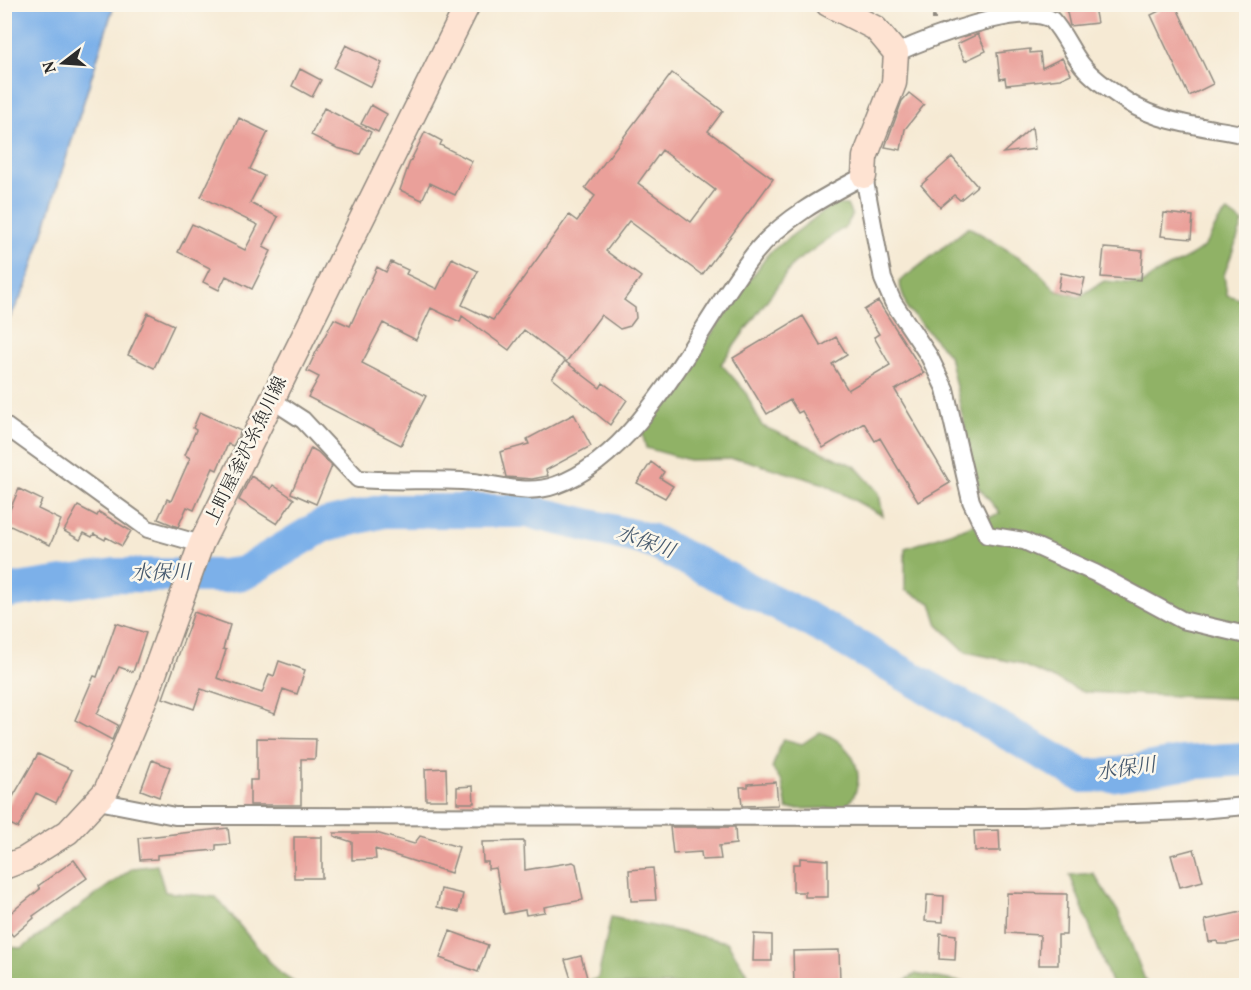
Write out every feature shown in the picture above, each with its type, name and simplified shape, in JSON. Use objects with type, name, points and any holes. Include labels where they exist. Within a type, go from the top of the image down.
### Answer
[{"type":"main road","name":"上町屋釜沢糸魚川線","points":[[4,867],[25,859],[68,832],[106,791],[147,691],[200,547],[468,4]]},
{"type":"main road","points":[[828,4],[875,28],[896,52],[894,83],[865,157],[864,176]]},
{"type":"street","points":[[896,52],[934,35],[1007,13],[1031,11],[1050,18],[1084,68],[1129,103],[1154,115],[1246,135]]},
{"type":"street","points":[[272,400],[303,420],[358,479],[384,482],[464,480],[498,488],[531,490],[556,485],[590,466],[632,431],[755,253],[822,198],[864,176],[883,279],[893,302],[929,356],[945,389],[971,501],[987,535],[1024,542],[1095,573],[1182,620],[1246,635]]},
{"type":"street","points":[[4,425],[148,529],[200,547]]},
{"type":"street","points":[[98,801],[175,816],[1023,817],[1188,811],[1246,806]]},
{"type":"green space","points":[[833,204],[847,205],[852,216],[846,226],[793,264],[721,364],[745,391],[762,426],[855,466],[879,493],[883,516],[825,484],[741,459],[689,460],[646,448],[642,432],[769,253]]},
{"type":"green space","points":[[1228,212],[1243,223],[1224,275],[1227,295],[1246,301],[1246,603],[1237,642],[1246,645],[1246,699],[1084,692],[1018,663],[966,652],[938,625],[931,603],[905,590],[905,548],[965,528],[1000,513],[978,487],[949,355],[907,308],[899,282],[969,227],[1031,264],[1057,291],[1079,297],[1104,281],[1142,284],[1200,250],[1208,241],[1219,220]]},
{"type":"green space","points":[[820,732],[842,744],[850,753],[858,774],[853,797],[845,808],[787,809],[782,782],[772,768],[783,739],[802,744]]},
{"type":"green space","points":[[157,865],[165,892],[216,897],[278,972],[298,985],[5,985],[5,947],[22,948],[133,868]]},
{"type":"green space","points":[[1093,873],[1119,913],[1147,985],[1112,985],[1070,875]]},
{"type":"green space","points":[[611,917],[727,942],[753,983],[760,985],[580,985],[598,978]]},
{"type":"green space","points":[[915,974],[977,985],[898,985]]},
{"type":"water","points":[[5,4],[114,5],[26,287],[5,327]]},
{"type":"building","points":[[1065,4],[1080,4],[1081,8],[1094,7],[1097,23],[1070,26]]},
{"type":"building","points":[[1157,4],[1175,4],[1213,84],[1189,96],[1151,15],[1159,11]]},
{"type":"building","points":[[978,34],[986,51],[965,61],[957,44]]},
{"type":"building","points":[[346,45],[382,63],[371,87],[334,68]]},
{"type":"building","points":[[1030,49],[1030,53],[1040,52],[1042,68],[1062,58],[1071,74],[1060,79],[1006,85],[1005,78],[1000,79],[997,53]]},
{"type":"building","points":[[300,69],[321,80],[312,97],[292,86]]},
{"type":"building","points":[[672,73],[723,111],[708,131],[773,179],[702,275],[629,221],[606,251],[641,277],[624,300],[635,308],[636,318],[630,326],[620,329],[601,315],[566,362],[600,388],[603,383],[627,400],[610,425],[552,378],[565,361],[524,330],[509,350],[462,316],[460,322],[431,308],[416,340],[383,323],[362,363],[426,396],[401,445],[308,397],[319,377],[307,371],[315,354],[334,319],[350,326],[377,267],[386,272],[391,262],[408,270],[406,274],[437,289],[452,258],[478,271],[462,305],[493,320],[569,215],[577,221],[595,196],[585,188]],"holes":[[[662,150],[715,190],[691,222],[638,183]]]},
{"type":"building","points":[[909,93],[924,105],[905,129],[901,150],[885,147],[902,101]]},
{"type":"building","points":[[371,105],[387,114],[378,132],[361,124]]},
{"type":"building","points":[[324,108],[371,132],[360,154],[337,148],[311,135]]},
{"type":"building","points":[[239,118],[268,132],[250,169],[264,176],[250,203],[278,217],[263,247],[271,251],[252,289],[226,276],[219,290],[203,282],[210,268],[178,252],[192,224],[245,250],[258,225],[201,197]]},
{"type":"building","points":[[1032,127],[1035,149],[1003,153]]},
{"type":"building","points":[[425,132],[442,141],[440,145],[472,161],[455,195],[430,183],[422,200],[400,190],[409,164]]},
{"type":"building","points":[[952,157],[977,186],[960,200],[954,195],[940,207],[921,185]]},
{"type":"building","points":[[1164,213],[1193,216],[1191,239],[1161,236]]},
{"type":"building","points":[[1104,248],[1143,251],[1141,280],[1101,277]]},
{"type":"building","points":[[1061,273],[1085,278],[1081,295],[1058,290]]},
{"type":"building","points":[[878,301],[924,373],[895,390],[950,483],[918,502],[880,438],[875,441],[864,423],[823,448],[802,411],[798,413],[790,400],[767,414],[733,358],[803,316],[821,346],[836,337],[847,355],[832,364],[848,390],[890,365],[874,337],[879,334],[864,310]]},
{"type":"building","points":[[148,313],[174,325],[154,368],[128,355]]},
{"type":"building","points":[[200,412],[241,431],[233,446],[228,444],[217,470],[213,468],[194,510],[187,507],[178,527],[158,519],[167,499],[171,501],[190,458],[185,455],[196,430],[193,428]]},
{"type":"building","points":[[574,414],[591,446],[546,470],[548,476],[532,479],[506,477],[500,452],[529,444],[527,439]]},
{"type":"building","points":[[311,448],[332,466],[316,504],[291,493]]},
{"type":"building","points":[[651,462],[664,472],[660,478],[673,486],[665,498],[637,483]]},
{"type":"building","points":[[251,476],[271,489],[273,485],[294,499],[277,524],[239,500]]},
{"type":"building","points":[[19,489],[42,500],[38,509],[61,520],[50,545],[4,523]]},
{"type":"building","points":[[78,506],[97,516],[99,512],[131,531],[122,546],[106,537],[105,540],[94,534],[92,537],[84,533],[80,540],[64,531]]},
{"type":"building","points":[[194,612],[230,625],[223,649],[226,650],[217,678],[262,693],[269,674],[274,676],[279,661],[305,670],[297,694],[283,689],[275,714],[201,689],[194,709],[163,698]]},
{"type":"building","points":[[116,623],[146,633],[133,672],[119,667],[97,714],[118,725],[112,740],[75,720],[94,676],[97,677]]},
{"type":"building","points":[[257,738],[316,739],[315,759],[301,759],[301,805],[250,805],[250,780],[257,780]]},
{"type":"building","points":[[38,754],[72,770],[56,803],[36,793],[18,828],[4,821],[4,812]]},
{"type":"building","points":[[152,760],[170,767],[159,797],[141,790]]},
{"type":"building","points":[[446,768],[447,800],[426,800],[425,769]]},
{"type":"building","points":[[776,782],[778,805],[742,806],[740,787],[748,787],[748,784]]},
{"type":"building","points":[[473,786],[474,803],[457,803],[457,787]]},
{"type":"building","points":[[670,827],[735,827],[736,844],[719,846],[721,859],[702,860],[701,852],[673,854]]},
{"type":"building","points":[[228,828],[230,844],[216,845],[216,850],[157,855],[157,859],[140,860],[138,838]]},
{"type":"building","points":[[999,830],[1000,851],[975,851],[974,831]]},
{"type":"building","points":[[334,833],[376,833],[414,844],[420,836],[459,847],[451,873],[375,849],[376,859],[352,860],[352,842],[334,836]]},
{"type":"building","points":[[294,837],[322,837],[322,878],[294,878]]},
{"type":"building","points":[[524,841],[525,870],[573,862],[576,864],[583,900],[544,907],[545,912],[526,915],[525,910],[504,914],[496,868],[488,869],[488,862],[483,862],[482,842]]},
{"type":"building","points":[[1194,849],[1203,881],[1180,887],[1171,855]]},
{"type":"building","points":[[800,858],[828,860],[828,897],[805,897],[805,892],[793,892],[793,864],[800,864]]},
{"type":"building","points":[[74,860],[87,878],[33,916],[34,918],[13,936],[4,925],[4,918],[40,889],[38,886]]},
{"type":"building","points":[[653,868],[656,900],[631,901],[629,870]]},
{"type":"building","points":[[441,889],[463,894],[459,912],[437,907]]},
{"type":"building","points":[[1007,893],[1067,894],[1066,935],[1058,935],[1058,965],[1039,965],[1040,935],[1006,933]]},
{"type":"building","points":[[927,895],[944,896],[943,922],[925,921]]},
{"type":"building","points":[[1246,911],[1246,940],[1228,944],[1218,944],[1217,941],[1209,942],[1205,920]]},
{"type":"building","points":[[450,931],[488,945],[478,972],[440,958]]},
{"type":"building","points":[[940,933],[956,935],[955,960],[939,959]]},
{"type":"building","points":[[754,934],[772,935],[772,961],[753,961]]},
{"type":"building","points":[[839,950],[840,981],[826,982],[826,986],[794,986],[793,951]]},
{"type":"building","points":[[581,956],[588,981],[573,985],[565,960]]},
{"type":"waterway","name":"水保川","points":[[4,592],[115,575],[222,576],[244,573],[322,526],[384,511],[528,511],[649,540],[810,620],[1083,776],[1110,775],[1182,763],[1246,759]]}]
